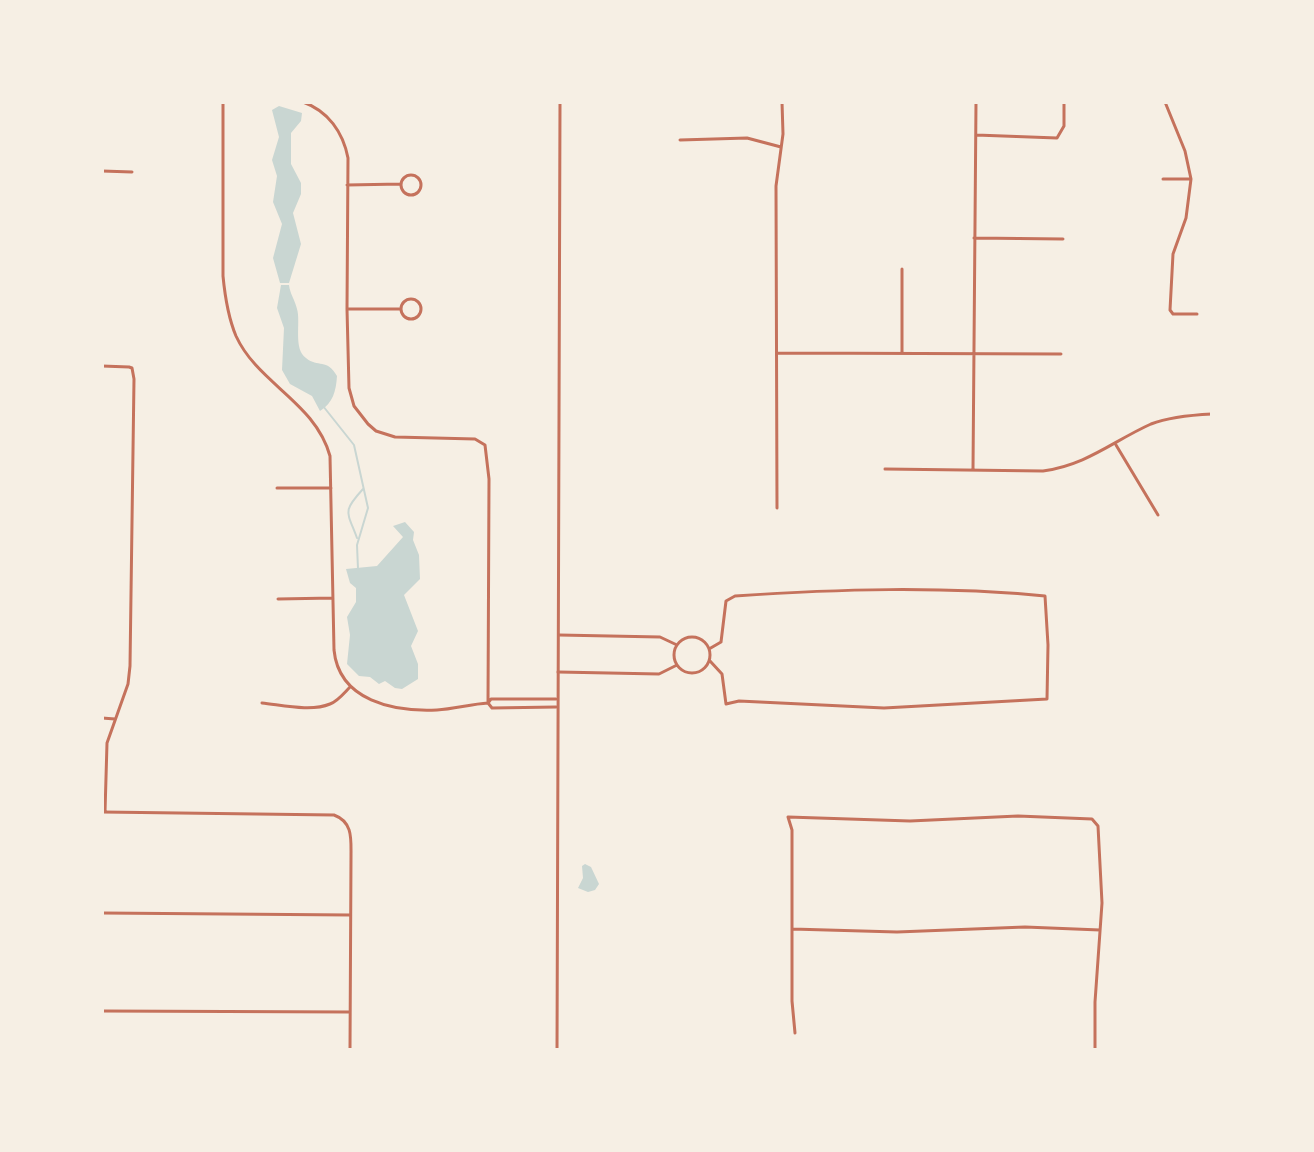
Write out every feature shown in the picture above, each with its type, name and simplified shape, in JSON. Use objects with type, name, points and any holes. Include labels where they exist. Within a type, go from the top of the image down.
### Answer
[{"type":"street","points":[[223,102],[226,304],[237,338],[251,359],[316,423],[330,456],[335,659],[344,680],[369,701],[418,709],[439,710],[490,701],[556,699]]},
{"type":"street","points":[[303,102],[329,118],[342,136],[348,158],[350,397],[359,415],[376,431],[395,437],[475,439],[486,448],[489,479],[490,701],[492,708],[556,707]]},
{"type":"street","points":[[557,1050],[560,102]]},
{"type":"street","points":[[777,508],[776,186],[782,102]]},
{"type":"street","points":[[973,469],[976,102]]},
{"type":"street","points":[[975,135],[1057,138],[1064,126],[1064,102]]},
{"type":"street","points":[[1165,102],[1185,151],[1191,179],[1186,218],[1173,254],[1171,313],[1197,314]]},
{"type":"street","points":[[680,140],[747,138],[781,147]]},
{"type":"street","points":[[102,171],[132,172]]},
{"type":"street","points":[[411,175],[418,177],[421,184],[419,191],[413,194],[406,193],[401,184],[411,175]]},
{"type":"street","points":[[1163,179],[1191,179]]},
{"type":"street","points":[[347,185],[401,184]]},
{"type":"street","points":[[974,238],[1063,239]]},
{"type":"street","points":[[902,269],[902,352]]},
{"type":"street","points":[[411,299],[420,305],[421,312],[409,319],[401,309],[404,302],[411,299]]},
{"type":"street","points":[[347,309],[401,309]]},
{"type":"street","points":[[778,353],[1061,354]]},
{"type":"street","points":[[102,366],[132,368],[134,379],[130,666],[128,684],[107,743],[104,812],[340,816],[349,827],[351,856],[350,1050]]},
{"type":"street","points":[[885,469],[1058,469],[1074,465],[1161,421],[1212,414]]},
{"type":"street","points":[[1116,445],[1158,515]]},
{"type":"street","points":[[277,488],[331,488]]},
{"type":"street","points":[[709,649],[721,642],[725,631],[726,601],[735,596],[845,589],[922,589],[1045,596],[1047,699],[884,708],[739,701],[726,704],[722,674],[710,661],[709,649],[702,640],[686,638],[677,645],[674,655],[677,665],[691,674],[703,671],[710,661]]},
{"type":"street","points":[[278,599],[333,598]]},
{"type":"street","points":[[559,635],[660,637],[677,645]]},
{"type":"street","points":[[557,672],[659,674],[677,665]]},
{"type":"street","points":[[262,703],[327,706],[350,687]]},
{"type":"street","points":[[102,718],[115,719]]},
{"type":"street","points":[[795,1033],[792,830],[788,817],[910,821],[1018,816],[1092,819],[1097,822],[1101,930],[1095,1050]]},
{"type":"street","points":[[102,913],[351,915]]},
{"type":"street","points":[[792,929],[897,932],[1025,927],[1101,930]]},
{"type":"street","points":[[102,1011],[350,1012]]},
{"type":"shaded area","points":[[279,106],[302,113],[301,121],[291,133],[291,164],[301,183],[301,194],[293,213],[301,244],[289,283],[280,283],[273,258],[282,224],[273,202],[277,176],[272,160],[279,137],[272,110]]},
{"type":"shaded area","points":[[281,285],[289,285],[296,306],[298,342],[302,354],[310,361],[330,367],[337,376],[333,396],[320,411],[312,396],[290,384],[282,370],[284,328],[277,308]]},
{"type":"shaded area","points":[[405,522],[414,532],[420,579],[404,595],[418,631],[411,646],[418,664],[418,679],[402,689],[385,681],[379,684],[370,677],[359,676],[347,664],[350,635],[347,617],[356,602],[356,588],[350,583],[346,569],[377,566],[403,537],[393,526]]},
{"type":"shaded area","points":[[585,864],[591,867],[599,884],[595,890],[588,892],[578,888]]},
{"type":"waterway","points":[[323,406],[354,445],[368,508],[357,545],[358,569]]},
{"type":"waterway","points":[[357,538],[348,512],[363,489]]}]
